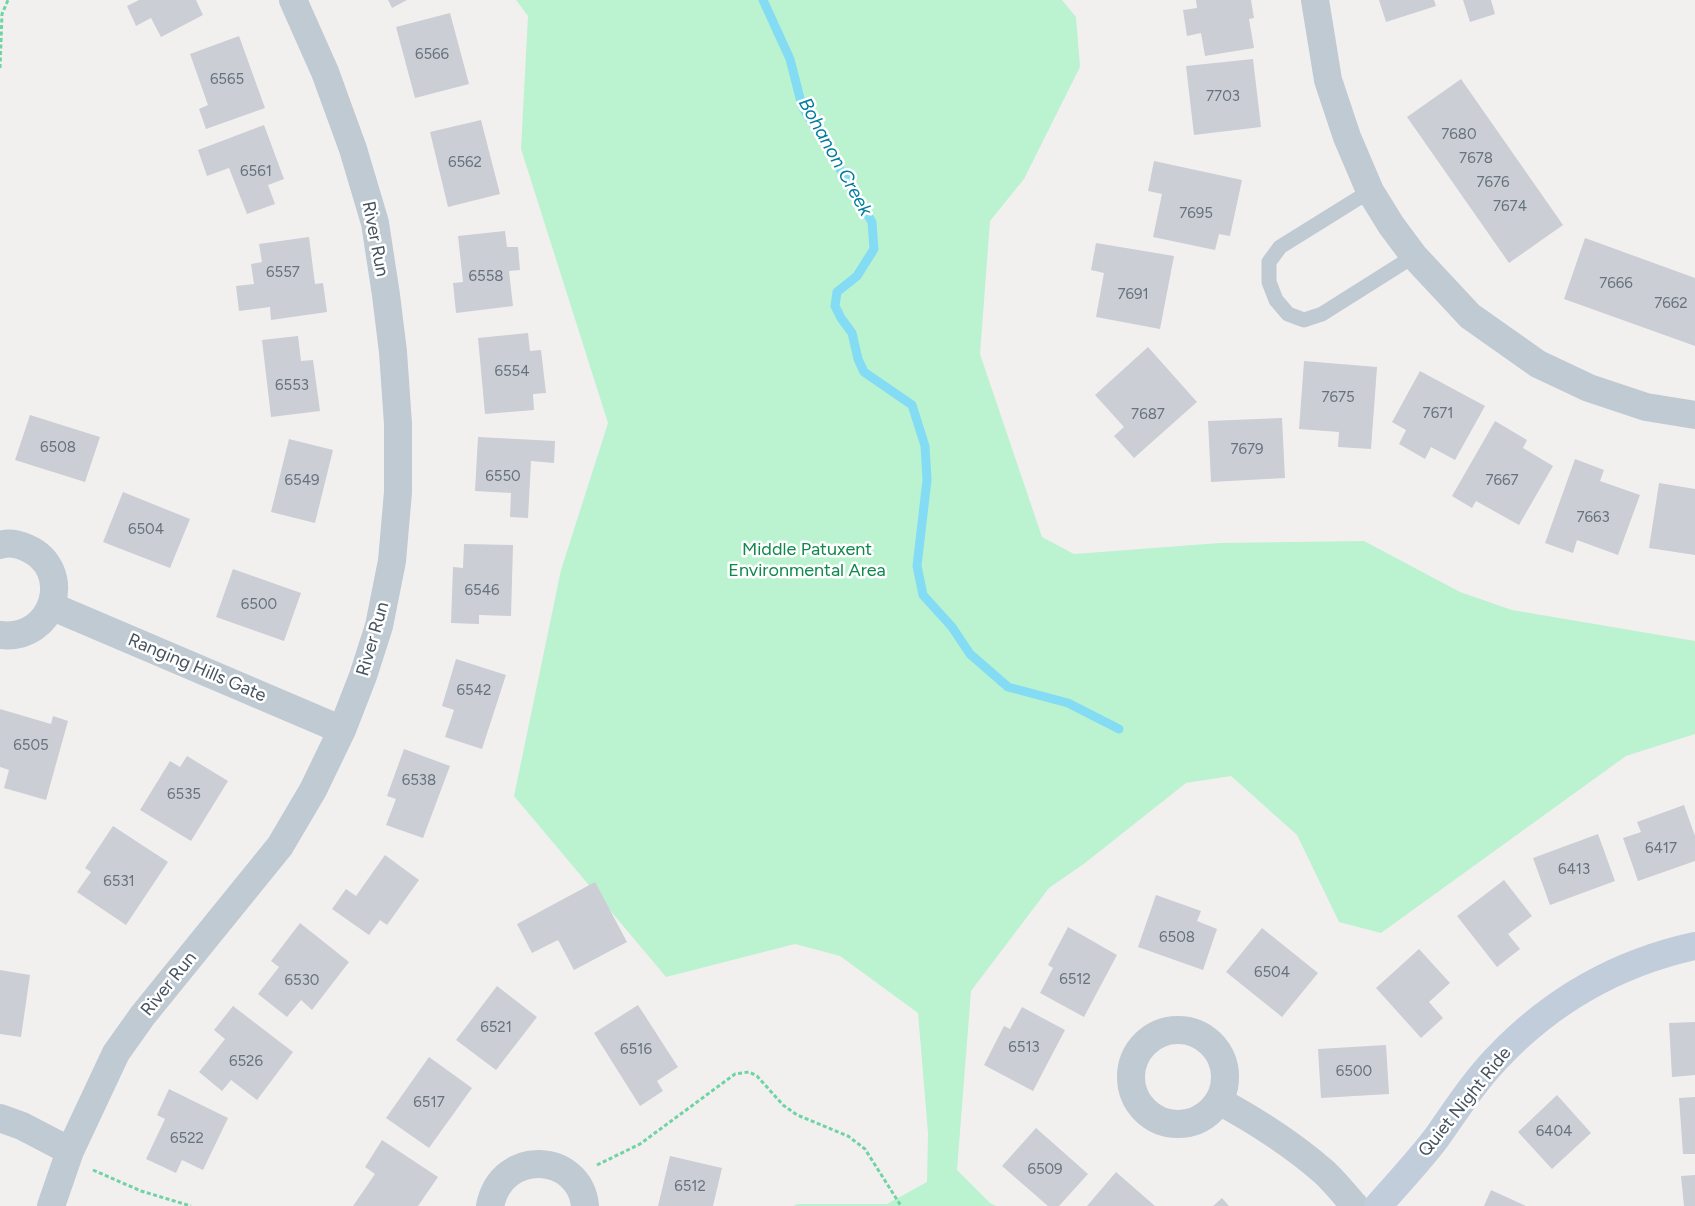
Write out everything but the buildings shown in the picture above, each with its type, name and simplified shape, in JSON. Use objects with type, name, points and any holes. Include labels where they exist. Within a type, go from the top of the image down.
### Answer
[{"type":"street","name":"River Run","points":[[51,1206],[68,1155],[116,1054],[143,1015],[280,846],[313,790],[342,730],[363,676],[379,626],[392,561],[398,492],[398,424],[393,352],[375,223],[353,148],[325,72],[294,0]]},
{"type":"street","points":[[1316,0],[1328,80],[1347,137],[1370,191],[1391,225],[1414,256],[1470,316],[1538,364],[1589,388],[1646,407],[1695,415]]},
{"type":"street","points":[[0,545],[19,544],[33,551],[44,561],[52,577],[54,588],[51,606],[42,621],[30,631],[11,636],[0,635]]},
{"type":"street","name":"Ranging Hills Gate","points":[[51,606],[342,730]]},
{"type":"street","name":"Quiet Night Ride","points":[[1378,1206],[1436,1139],[1466,1096],[1496,1059],[1535,1022],[1599,979],[1631,964],[1672,950],[1695,946]]},
{"type":"street","points":[[1218,1101],[1252,1119],[1325,1172],[1355,1206]]},
{"type":"street","points":[[0,1118],[22,1126],[68,1155]]},
{"type":"street","points":[[490,1206],[494,1192],[503,1178],[516,1168],[534,1163],[558,1168],[572,1178],[580,1188],[585,1206]]},
{"type":"lane","points":[[1370,191],[1280,247],[1269,262],[1270,282],[1276,300],[1288,314],[1304,320],[1322,314],[1414,256]]},
{"type":"path","points":[[0,68],[2,14],[8,0]]},
{"type":"path","points":[[572,1178],[640,1144],[735,1074],[749,1072],[758,1076],[783,1105],[797,1115],[848,1136],[865,1149],[901,1206]]},
{"type":"path","points":[[68,1155],[141,1191],[191,1206]]},
{"type":"green space","name":"Middle Patuxent Environmental Area","points":[[516,0],[1062,0],[1076,17],[1080,67],[1024,179],[990,221],[980,354],[1042,537],[1074,554],[1220,543],[1364,541],[1460,592],[1512,610],[1695,641],[1695,734],[1626,756],[1381,933],[1339,922],[1297,835],[1231,776],[1186,783],[1085,863],[1049,888],[971,991],[957,1170],[990,1203],[996,1206],[793,1206],[798,1204],[887,1204],[927,1182],[928,1133],[918,1013],[840,956],[795,944],[666,977],[514,796],[561,570],[608,423],[521,149],[528,16]]},
{"type":"waterway","name":"Bohanon Creek","points":[[763,0],[790,59],[802,106],[872,222],[874,249],[857,276],[837,292],[835,306],[852,333],[858,359],[864,372],[912,405],[925,446],[927,480],[917,566],[923,595],[952,627],[970,654],[1008,687],[1068,703],[1119,729]]}]
